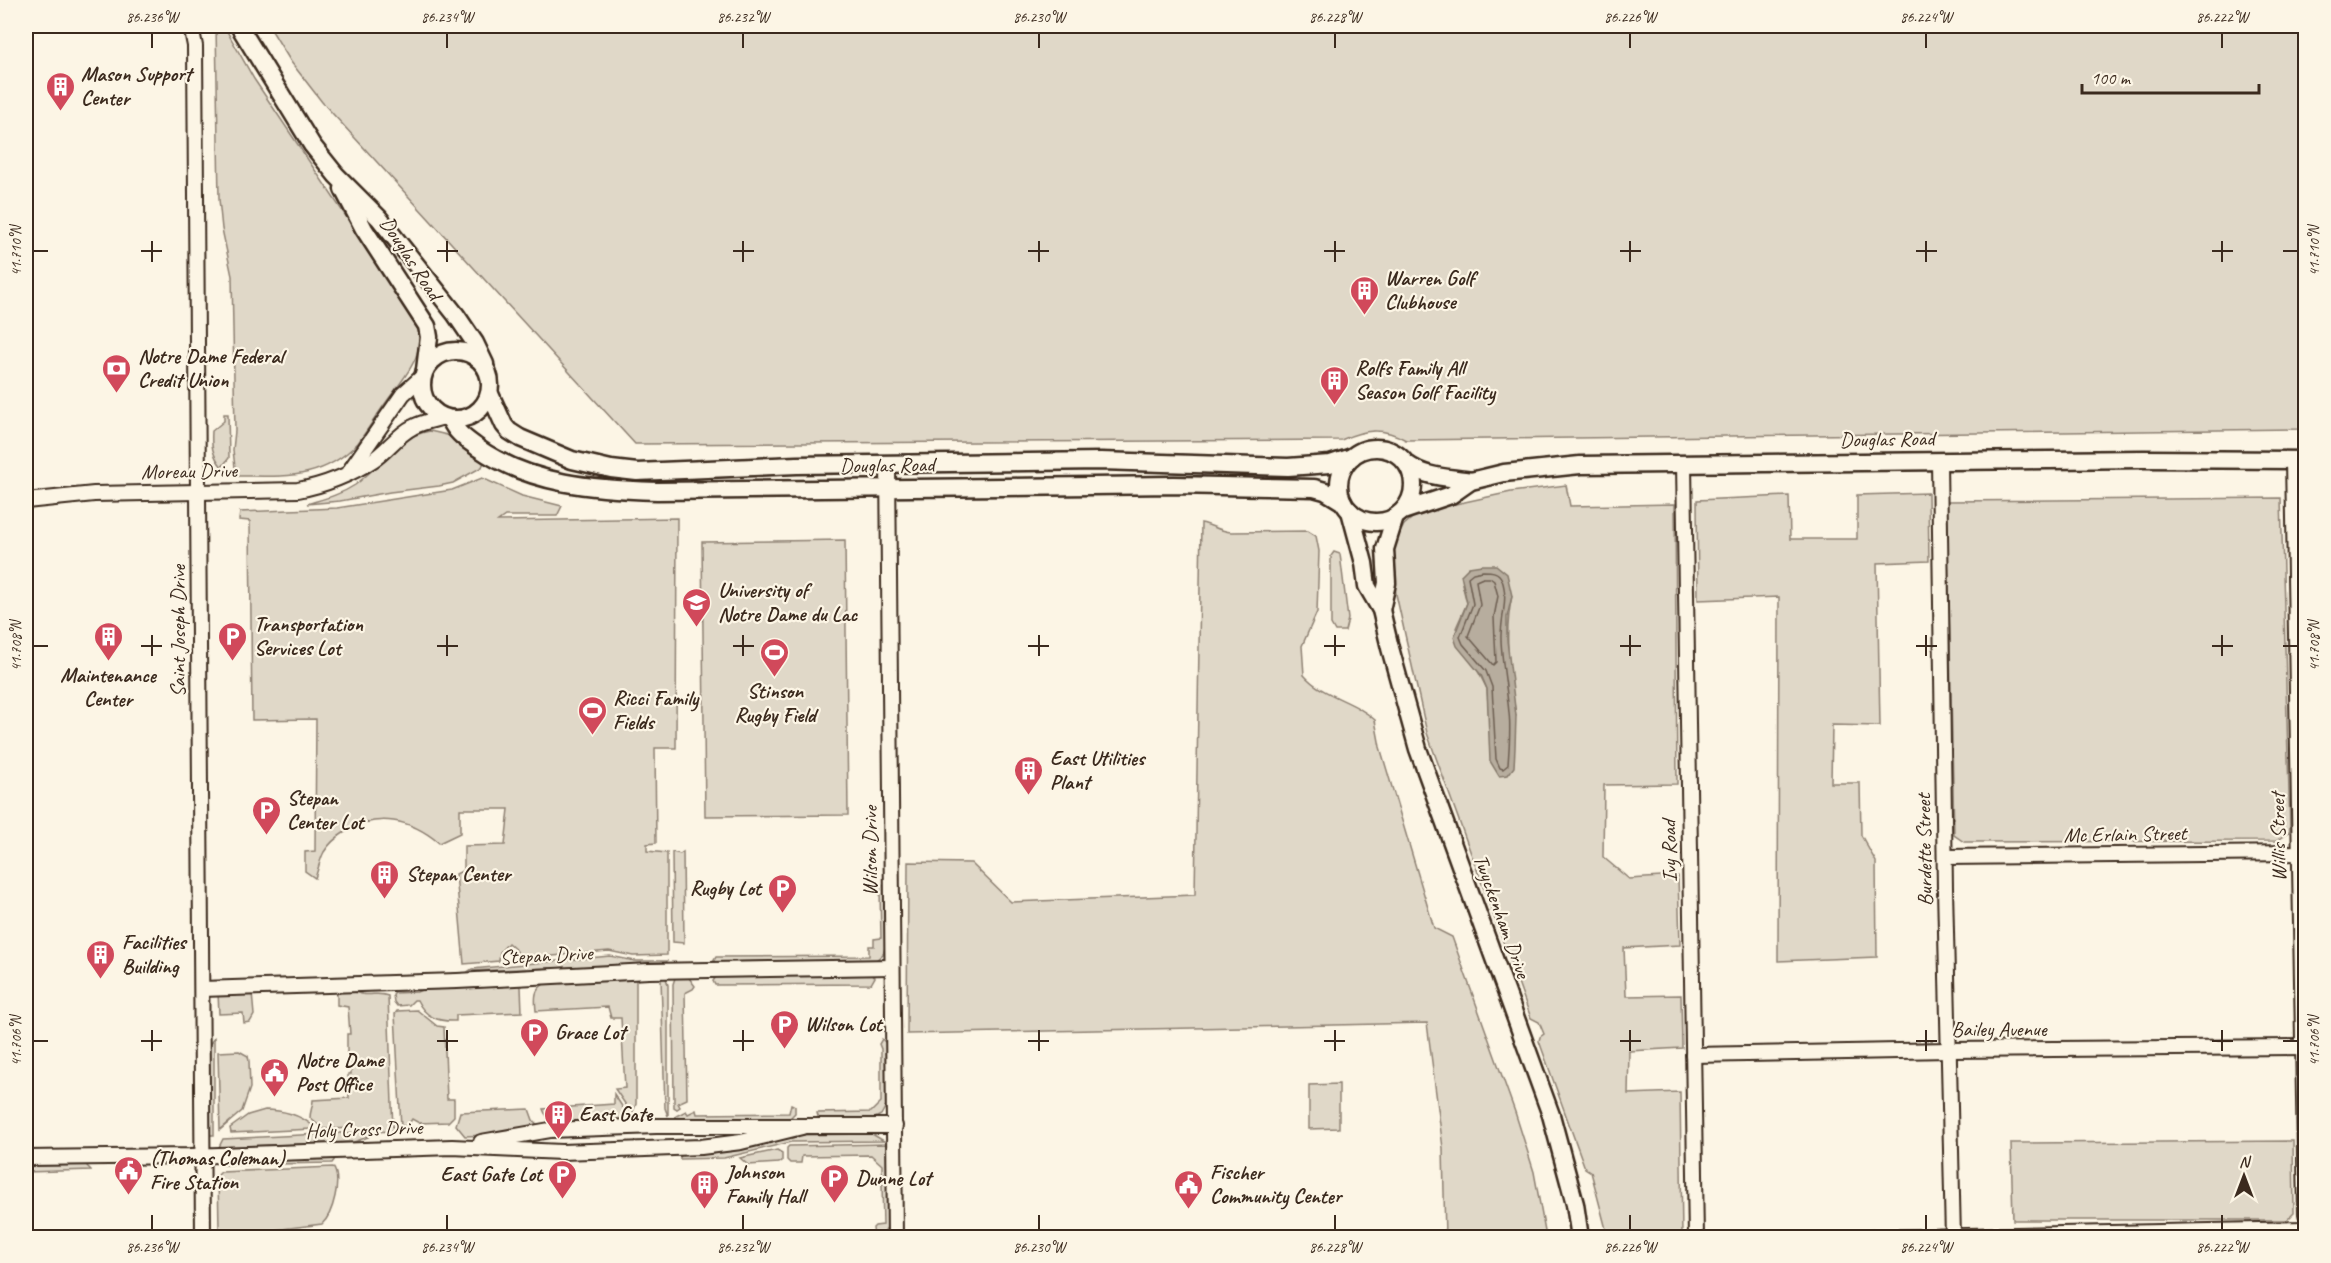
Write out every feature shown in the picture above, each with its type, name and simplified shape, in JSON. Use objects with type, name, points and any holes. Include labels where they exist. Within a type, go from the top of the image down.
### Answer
[{"type":"street","name":"Saint Joseph Drive","points":[[191,26],[195,46],[203,1238]]},
{"type":"street","name":"Douglas Road","points":[[239,26],[312,145],[336,175],[379,218],[456,315],[476,343],[484,364]]},
{"type":"street","name":"Douglas Road","points":[[336,175],[364,229],[427,326],[429,337],[424,373]]},
{"type":"street","points":[[349,472],[403,394],[424,373],[432,360],[442,354],[453,350],[465,351],[476,356],[484,364],[489,374],[490,394],[479,411],[470,417],[447,418],[428,405],[422,386],[424,373]]},
{"type":"street","name":"Douglas Road","points":[[490,394],[504,425],[514,435],[572,460],[610,470],[637,472],[797,465],[1101,460],[1288,467],[1330,464],[1352,457]]},
{"type":"street","name":"Moreau Drive","points":[[26,501],[94,494],[298,490],[334,481],[373,460],[415,426],[447,418]]},
{"type":"street","name":"Douglas Road","points":[[447,418],[454,430],[491,457],[515,469],[543,478],[613,489],[657,491],[1163,485],[1289,487],[1325,490],[1347,507]]},
{"type":"street","points":[[1381,449],[1398,455],[1407,464],[1413,483],[1413,493],[1399,514],[1383,522],[1371,522],[1360,518],[1347,507],[1340,490],[1340,478],[1344,467],[1352,457],[1362,451],[1381,449]]},
{"type":"street","name":"Douglas Road","points":[[1399,514],[1451,495],[1471,482],[1504,473],[1540,468],[1939,461],[2299,460]]},
{"type":"street","name":"Willis Street","points":[[2299,460],[2306,1214]]},
{"type":"street","name":"Burdette Street","points":[[1939,461],[1953,1237]]},
{"type":"street","name":"Wilson Drive","points":[[888,464],[895,1238]]},
{"type":"street","name":"Douglas Road","points":[[1407,464],[1431,477],[1471,482]]},
{"type":"street","name":"Ivy Road","points":[[1684,464],[1696,1238]]},
{"type":"street","name":"Twyckenham Drive","points":[[1347,507],[1364,563],[1367,586],[1381,610],[1418,749],[1551,1115],[1575,1204],[1580,1238]]},
{"type":"street","name":"Twyckenham Drive","points":[[1381,610],[1387,583],[1385,549],[1399,514]]},
{"type":"street","name":"Mc Erlain Street","points":[[1945,857],[2302,853]]},
{"type":"street","name":"Stepan Drive","points":[[202,989],[446,981],[649,971],[892,967]]},
{"type":"street","name":"Bailey Avenue","points":[[1693,1055],[2304,1047]]},
{"type":"street","name":"Holy Cross Drive","points":[[452,1147],[550,1130],[656,1126],[895,1126]]},
{"type":"street","name":"Holy Cross Drive","points":[[26,1158],[202,1156],[452,1147],[562,1152],[701,1147],[741,1142],[802,1127]]},
{"type":"street","points":[[1869,1238],[2306,1229]]},
{"type":"shaded area","points":[[216,26],[224,26],[254,79],[414,318],[418,330],[418,352],[414,362],[358,443],[330,464],[301,474],[236,476],[233,450],[235,431],[232,276],[222,229],[219,199]]},
{"type":"shaded area","points":[[269,26],[2305,26],[2305,429],[1406,440],[1390,433],[1374,431],[1341,440],[635,444],[322,102],[291,62]]},
{"type":"shaded area","points":[[224,414],[228,414],[229,458],[222,467],[214,454],[212,431],[224,421]]},
{"type":"shaded area","points":[[430,431],[447,435],[484,462],[482,467],[453,483],[439,486],[307,504],[355,485],[399,445]]},
{"type":"shaded area","name":"Ricci Family Fields","points":[[482,478],[522,496],[562,506],[557,516],[505,516],[498,521],[677,518],[676,748],[655,748],[656,843],[647,844],[647,851],[667,853],[667,955],[633,956],[609,951],[518,959],[517,951],[508,943],[500,952],[499,961],[464,964],[456,874],[464,870],[464,846],[505,845],[509,809],[460,809],[460,833],[439,843],[417,828],[405,824],[381,820],[369,822],[345,832],[331,843],[323,855],[315,878],[305,871],[305,852],[315,851],[316,719],[252,720],[250,521],[239,520],[240,512],[337,508],[452,490]]},
{"type":"shaded area","points":[[1566,485],[1570,506],[1675,504],[1677,784],[1604,785],[1603,857],[1629,879],[1678,876],[1680,945],[1624,948],[1626,996],[1681,995],[1682,1048],[1629,1051],[1628,1094],[1680,1092],[1682,1237],[1608,1237],[1591,1172],[1585,1168],[1539,1041],[1544,1034],[1539,1022],[1531,1018],[1427,733],[1396,594],[1392,560],[1396,541],[1404,525],[1417,514],[1511,492]],"holes":[[[1462,584],[1512,596],[1508,641],[1516,716],[1490,734],[1487,689],[1456,628],[1467,603]]]},
{"type":"shaded area","points":[[1928,493],[1929,561],[1877,563],[1880,726],[1832,725],[1831,783],[1860,783],[1861,835],[1876,862],[1877,957],[1778,961],[1779,597],[1698,600],[1697,500],[1789,496],[1790,539],[1857,539],[1857,495]]},
{"type":"shaded area","points":[[2281,498],[2290,831],[2276,841],[1964,842],[1954,835],[1947,501]]},
{"type":"shaded area","points":[[2302,503],[2306,503],[2305,757]]},
{"type":"shaded area","points":[[1201,523],[1231,532],[1308,531],[1316,536],[1319,551],[1317,612],[1302,646],[1304,675],[1320,688],[1367,713],[1375,720],[1380,747],[1434,928],[1452,937],[1515,1112],[1534,1172],[1546,1237],[1445,1237],[1443,1148],[1427,1023],[907,1034],[908,862],[971,863],[1011,902],[1195,895]]},
{"type":"shaded area","name":"Stinson Rugby Field","points":[[845,540],[848,815],[705,816],[702,542]]},
{"type":"shaded area","points":[[1334,552],[1340,554],[1348,619],[1345,631],[1335,631],[1331,624],[1331,556]]},
{"type":"shaded area","points":[[672,852],[680,854],[683,852],[684,943],[673,942]]},
{"type":"shaded area","points":[[873,884],[885,886],[886,944],[883,954],[876,960],[713,962],[716,957],[869,956],[869,946],[874,946],[874,939],[881,938],[880,890],[871,887]]},
{"type":"shaded area","points":[[610,956],[635,961],[667,961],[666,964],[469,971],[472,969]]},
{"type":"shaded area","points":[[871,975],[875,977],[871,984],[715,985],[713,981],[716,977]]},
{"type":"shaded area","points":[[661,978],[666,978],[668,985],[668,1116],[665,1108]]},
{"type":"shaded area","points":[[675,978],[689,978],[695,986],[685,993],[687,1099],[678,1103],[680,1107],[677,1109],[674,1107],[673,984]]},
{"type":"shaded area","points":[[636,979],[636,1104],[632,1114],[615,1089],[625,1088],[621,1018],[611,1018],[608,1007],[536,1011],[535,998],[539,988],[546,983]]},
{"type":"shaded area","points":[[517,984],[521,987],[522,1012],[456,1015],[456,1021],[443,1021],[433,1017],[424,1011],[417,1000],[409,1005],[397,1006],[393,995],[417,992],[428,987]]},
{"type":"shaded area","points":[[342,990],[388,996],[393,1131],[372,1132],[363,1128],[323,1129],[310,1118],[313,1100],[349,1098],[348,1074],[351,1074],[351,1065],[347,1065],[347,1034],[350,1034],[348,1007],[337,1005],[337,994]]},
{"type":"shaded area","points":[[218,993],[252,993],[254,1015],[250,1022],[244,1023],[243,1013],[219,1014]]},
{"type":"shaded area","points":[[417,1010],[437,1026],[444,1027],[447,1099],[454,1099],[454,1116],[448,1122],[419,1123],[412,1119],[408,1125],[401,1127],[395,1014],[397,1011]]},
{"type":"shaded area","points":[[214,1038],[214,1135],[209,1135],[209,1045]]},
{"type":"shaded area","points":[[882,1039],[887,1044],[887,1104],[881,1115],[873,1119],[819,1120],[817,1113],[871,1112],[881,1102],[881,1049],[879,1044]]},
{"type":"shaded area","points":[[239,1051],[248,1056],[250,1088],[242,1111],[220,1130],[218,1052]]},
{"type":"shaded area","points":[[1339,1084],[1339,1128],[1309,1129],[1309,1085]]},
{"type":"shaded area","points":[[614,1094],[629,1117],[622,1122],[566,1125],[548,1117],[543,1109],[614,1104]]},
{"type":"shaded area","points":[[791,1104],[795,1106],[795,1113],[788,1120],[677,1121],[675,1119],[676,1116],[686,1111],[688,1114],[696,1110],[697,1114],[789,1113]]},
{"type":"shaded area","points":[[529,1109],[533,1120],[540,1128],[510,1134],[465,1136],[456,1125],[460,1112]]},
{"type":"shaded area","points":[[265,1110],[296,1115],[312,1125],[312,1129],[231,1133],[230,1128],[248,1115]]},
{"type":"shaded area","points":[[359,1132],[368,1137],[354,1142],[219,1147],[223,1139]]},
{"type":"shaded area","points":[[872,1134],[884,1141],[791,1142],[724,1158],[680,1159],[680,1156],[688,1150],[790,1135]]},
{"type":"shaded area","points":[[2293,1141],[2294,1213],[2287,1220],[2013,1220],[2011,1143]]},
{"type":"shaded area","points":[[886,1144],[888,1173],[886,1175],[882,1173],[882,1165],[871,1155],[802,1156],[801,1163],[790,1163],[787,1160],[789,1146]]},
{"type":"shaded area","points":[[777,1150],[782,1153],[782,1161],[779,1163],[748,1165],[740,1158]]},
{"type":"shaded area","points":[[331,1157],[335,1159],[332,1163],[220,1165],[228,1161]]},
{"type":"shaded area","points":[[86,1165],[91,1170],[26,1172],[26,1166]]},
{"type":"shaded area","points":[[333,1167],[337,1180],[335,1196],[330,1213],[322,1224],[226,1236],[219,1228],[218,1175],[221,1172]]},
{"type":"shaded area","points":[[888,1183],[889,1225],[885,1230],[885,1237],[874,1237],[873,1228],[883,1225],[882,1184]]},
{"type":"water","points":[[1496,565],[1507,574],[1512,596],[1507,617],[1507,640],[1516,716],[1514,767],[1508,775],[1499,776],[1490,761],[1487,689],[1481,675],[1457,646],[1454,637],[1467,603],[1461,575],[1469,567]]},
{"type":"place","name":"Mason Support Center","points":[[60,112]]},
{"type":"place","name":"Warren Golf Clubhouse","points":[[1364,316]]},
{"type":"place","name":"Notre Dame Federal Credit Union","points":[[117,394]]},
{"type":"place","name":"Rolfs Family All Season Golf Facility","points":[[1334,406]]},
{"type":"place","name":"University of Notre Dame du Lac","points":[[697,628]]},
{"type":"place","name":"Maintenance Center","points":[[108,662]]},
{"type":"place","name":"Transportation Services Lot","points":[[233,662]]},
{"type":"place","name":"Stinson Rugby Field","points":[[775,678]]},
{"type":"place","name":"Ricci Family Fields","points":[[592,736]]},
{"type":"place","name":"East Utilities Plant","points":[[1029,796]]},
{"type":"place","name":"Stepan Center Lot","points":[[266,836]]},
{"type":"place","name":"Stepan Center","points":[[385,900]]},
{"type":"place","name":"Rugby Lot","points":[[782,914]]},
{"type":"place","name":"Facilities Building","points":[[101,980]]},
{"type":"place","name":"Wilson Lot","points":[[784,1050]]},
{"type":"place","name":"Grace Lot","points":[[534,1058]]},
{"type":"place","name":"Notre Dame Post Office","points":[[275,1098]]},
{"type":"place","name":"East Gate","points":[[558,1140]]},
{"type":"place","name":"(Thomas Coleman) Fire Station","points":[[129,1196]]},
{"type":"place","name":"East Gate Lot","points":[[563,1200]]},
{"type":"place","name":"Dunne Lot","points":[[835,1204]]},
{"type":"place","name":"Johnson Family Hall","points":[[705,1210]]},
{"type":"place","name":"Fischer Community Center","points":[[1189,1210]]}]
